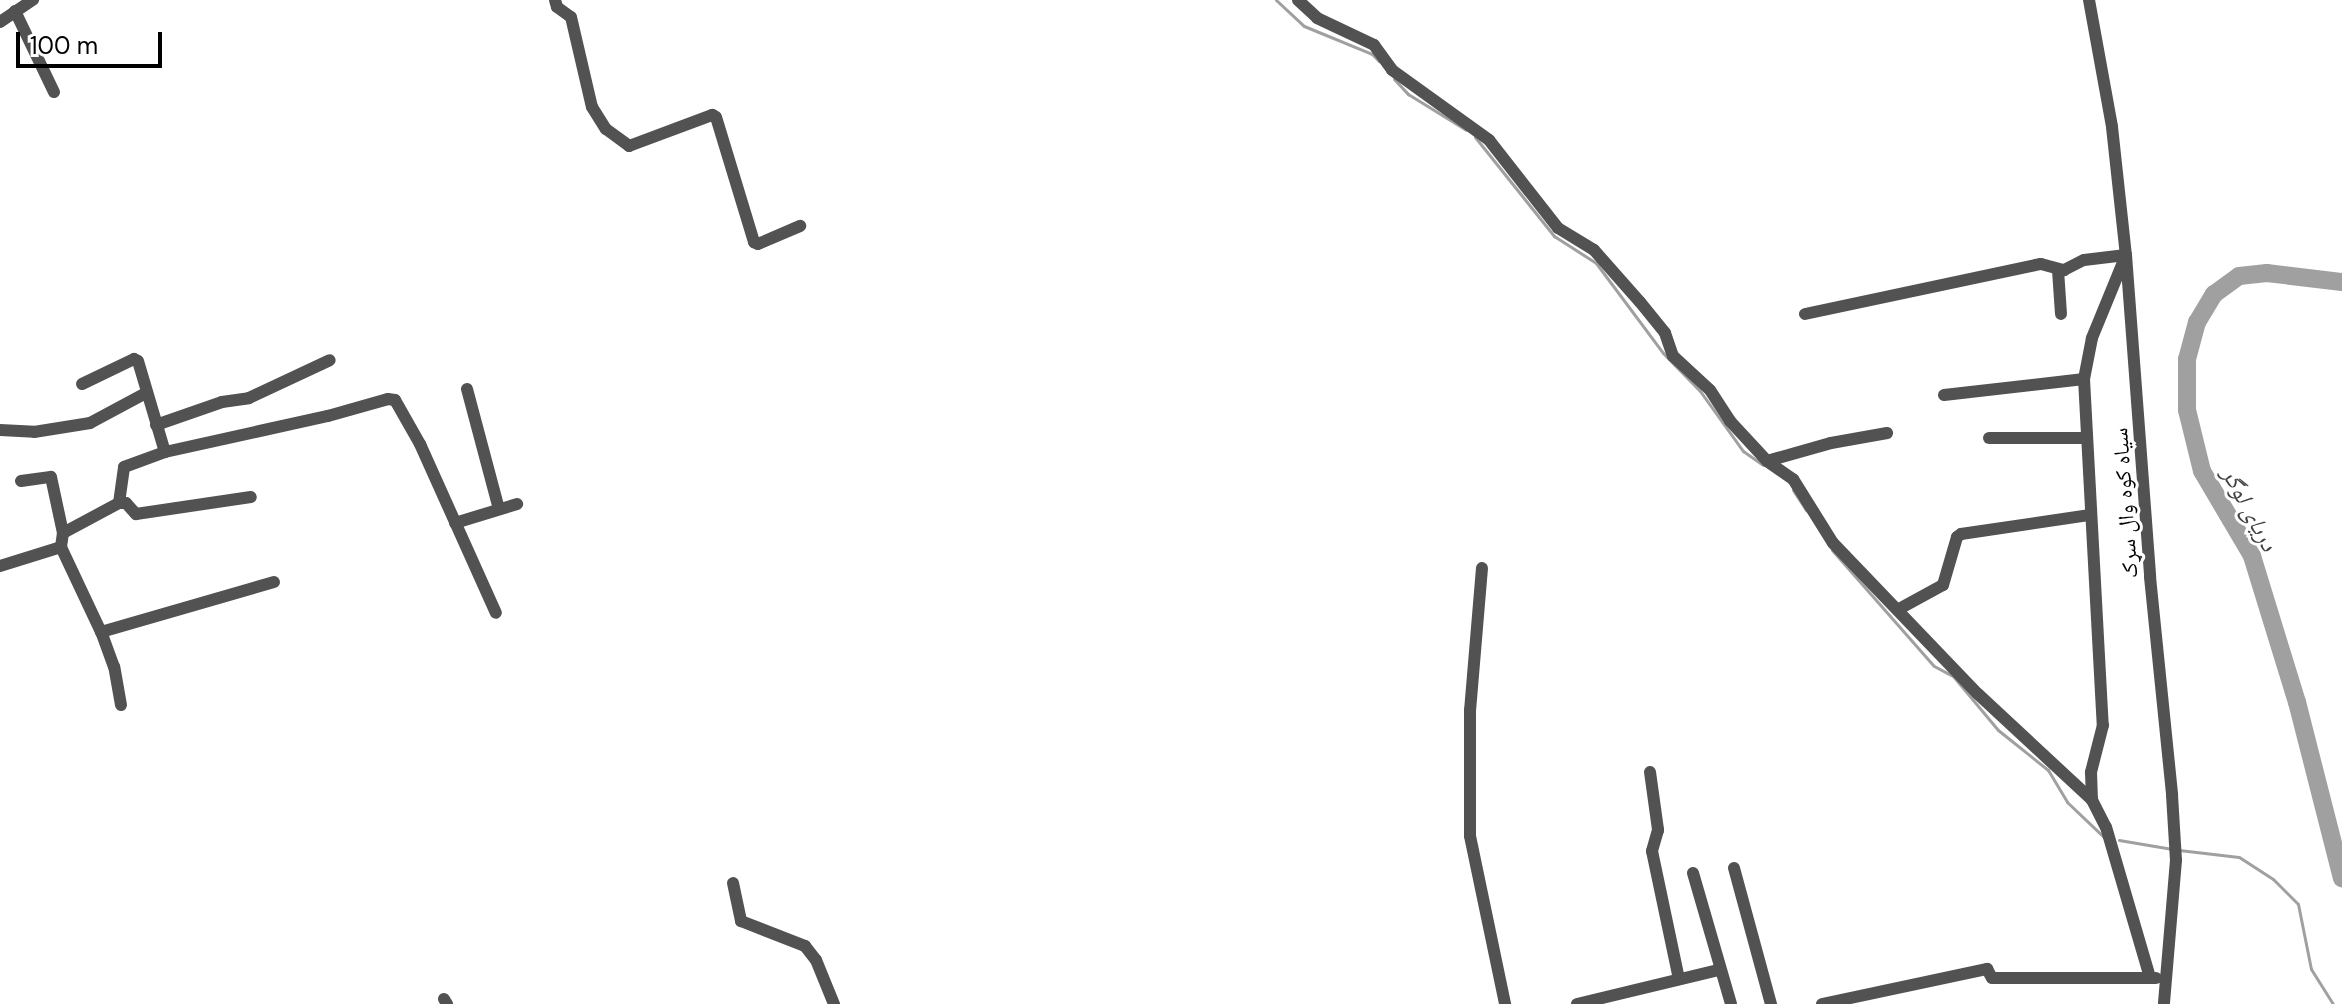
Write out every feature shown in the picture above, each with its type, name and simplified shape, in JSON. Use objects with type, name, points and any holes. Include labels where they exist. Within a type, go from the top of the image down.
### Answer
[{"type":"street","points":[[0,22],[33,0]]},
{"type":"street","points":[[555,0],[557,7],[571,17],[592,107],[606,129],[629,146],[707,116],[716,117],[754,242],[758,244],[800,226]]},
{"type":"street","points":[[1298,0],[1317,18],[1374,45],[1392,70],[1489,140],[1558,228],[1594,250],[1640,302],[1665,333],[1673,356],[1710,390],[1730,421],[1767,461],[1793,479],[1833,543],[1978,694],[2092,800],[2106,827],[2157,978],[1992,978],[1987,969],[1822,1004]]},
{"type":"street","name":"سیاه کوه وال سړک","points":[[2089,0],[2112,127],[2126,255],[2150,577],[2164,685],[2176,842],[2176,860],[2157,978],[2164,1004]]},
{"type":"street","points":[[15,11],[54,92]]},
{"type":"street","points":[[1805,314],[2041,264],[2058,270],[2084,260],[2126,255],[2092,338],[2084,379],[2089,515],[2101,642],[2103,725],[2091,772],[2092,800]]},
{"type":"street","points":[[2058,270],[2061,314]]},
{"type":"street","points":[[82,384],[136,359],[165,452]]},
{"type":"street","points":[[156,425],[222,402],[249,398],[330,360]]},
{"type":"street","points":[[1944,395],[2084,379]]},
{"type":"street","points":[[467,389],[499,509]]},
{"type":"street","points":[[0,430],[67,429],[90,423],[146,393]]},
{"type":"street","points":[[119,503],[124,467],[165,452],[391,399],[420,444],[496,613]]},
{"type":"street","points":[[1767,461],[1831,443],[1887,433]]},
{"type":"street","points":[[1989,438],[2086,438]]},
{"type":"street","points":[[21,481],[51,477],[63,533],[61,547],[101,632],[114,667],[121,705]]},
{"type":"street","points":[[63,533],[119,503],[126,503],[136,514],[251,497]]},
{"type":"street","points":[[455,523],[517,504]]},
{"type":"street","points":[[1899,609],[1943,585],[1957,537],[1961,534],[2089,515]]},
{"type":"street","points":[[0,566],[61,547]]},
{"type":"street","points":[[1482,568],[1470,710],[1470,836],[1505,1004]]},
{"type":"street","points":[[101,632],[274,582]]},
{"type":"street","points":[[1650,772],[1658,830],[1652,851],[1679,979]]},
{"type":"street","points":[[1734,868],[1771,1004]]},
{"type":"street","points":[[1693,873],[1731,1004]]},
{"type":"street","points":[[733,883],[741,921],[805,946],[816,960],[834,1004]]},
{"type":"street","points":[[1577,1004],[1719,970]]},
{"type":"waterway","points":[[1276,0],[1304,26],[1372,54],[1379,61]]},
{"type":"waterway","points":[[1394,79],[1408,94],[1466,130]]},
{"type":"waterway","points":[[1475,137],[1554,236],[1596,263],[1663,353],[1700,391],[1743,451],[1763,465]]},
{"type":"waterway","name":"دریای لوگر","points":[[2342,282],[2267,273],[2239,276],[2214,294],[2197,322],[2187,359],[2187,410],[2202,471],[2252,556],[2297,702],[2342,878]]},
{"type":"waterway","points":[[1793,490],[1806,510]]},
{"type":"waterway","points":[[1832,550],[1934,666],[1953,676],[1998,730],[2048,770],[2067,802],[2105,838]]},
{"type":"waterway","points":[[2119,840],[2172,849]]},
{"type":"waterway","points":[[2179,850],[2239,857],[2273,879],[2298,904],[2311,969],[2333,1004]]}]
